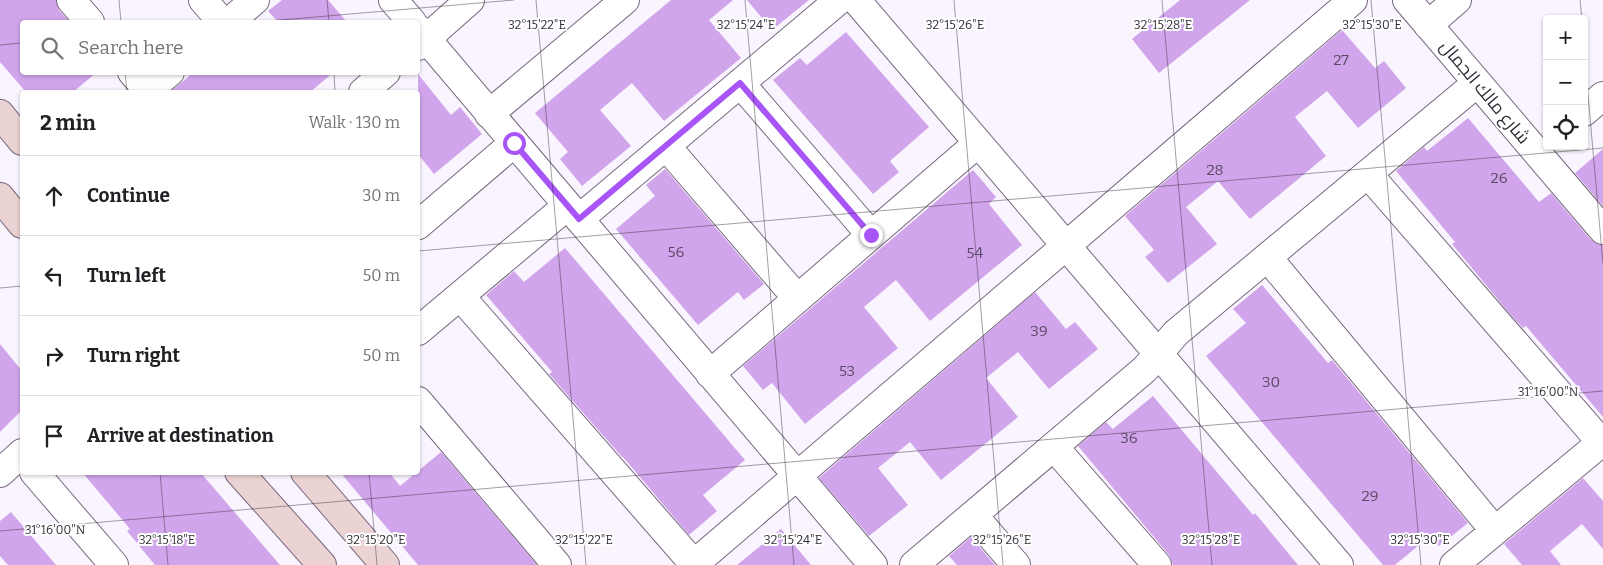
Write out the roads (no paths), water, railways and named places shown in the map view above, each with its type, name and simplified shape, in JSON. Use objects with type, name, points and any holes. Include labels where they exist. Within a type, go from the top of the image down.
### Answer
[{"type":"street","points":[[71,0],[88,20]]},
{"type":"street","points":[[203,0],[220,20]]},
{"type":"street","points":[[231,20],[255,0]]},
{"type":"street","points":[[393,0],[408,20]]},
{"type":"street","points":[[420,33],[470,0]]},
{"type":"street","points":[[489,114],[624,0]]},
{"type":"street","points":[[420,329],[460,296],[666,146],[839,0]]},
{"type":"street","points":[[856,0],[1339,565]]},
{"type":"street","points":[[460,296],[693,565],[1353,0]]},
{"type":"street","name":"شارع مالك الجمال","points":[[1407,0],[1477,83],[1542,149],[1603,230]]},
{"type":"street","points":[[1428,25],[1457,0]]},
{"type":"street","points":[[420,36],[514,143],[873,565]]},
{"type":"street","points":[[142,85],[164,75]]},
{"type":"street","points":[[365,90],[383,75]]},
{"type":"street","points":[[740,83],[871,235]]},
{"type":"street","points":[[914,565],[1145,369],[1176,333],[1477,83]]},
{"type":"street","points":[[1588,109],[1603,96]]},
{"type":"street","points":[[0,114],[20,139]]},
{"type":"street","points":[[420,222],[514,143]]},
{"type":"street","points":[[710,374],[978,143]]},
{"type":"street","points":[[666,146],[797,298]]},
{"type":"street","points":[[1368,174],[1602,442],[1454,565]]},
{"type":"street","points":[[0,197],[20,222]]},
{"type":"street","points":[[1268,258],[1495,531]]},
{"type":"street","points":[[420,403],[558,565]]},
{"type":"street","points":[[1054,447],[1157,565]]},
{"type":"street","points":[[31,475],[114,565]]},
{"type":"street","points":[[242,475],[322,565]]},
{"type":"street","points":[[309,475],[385,565]]},
{"type":"street","points":[[974,515],[1016,565]]}]
